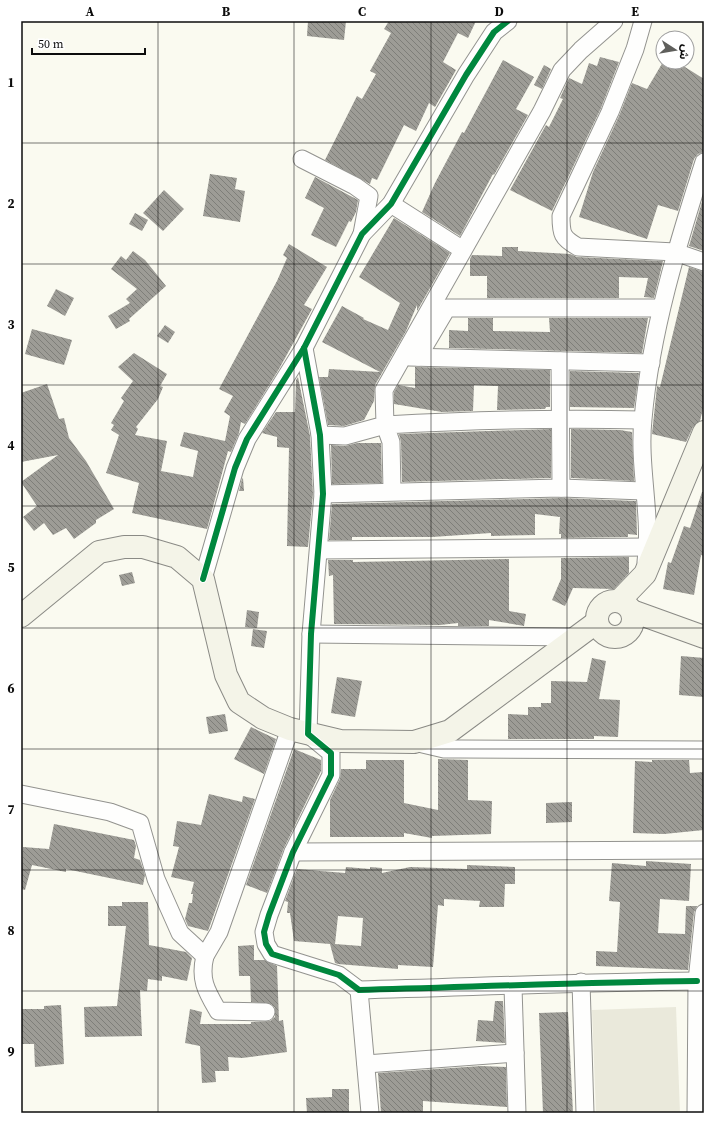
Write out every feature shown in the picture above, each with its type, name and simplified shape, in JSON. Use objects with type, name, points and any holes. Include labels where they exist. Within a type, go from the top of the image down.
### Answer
[{"type":"main road","points":[[701,636],[627,614],[606,603],[598,615],[598,622],[603,632],[614,637],[626,634],[627,614],[704,432]]},
{"type":"main road","points":[[21,616],[99,552],[124,547],[143,547],[177,557],[203,579],[226,675],[239,702],[263,718],[299,731],[340,741],[412,741],[450,731],[598,622]]},
{"type":"street","points":[[362,234],[391,204],[466,75],[494,32],[508,21]]},
{"type":"street","points":[[392,491],[391,442],[385,425],[384,390],[401,357],[542,111],[562,70],[581,50],[614,21]]},
{"type":"street","points":[[643,21],[635,49],[610,112],[561,216],[561,232],[567,241],[578,247],[675,252],[704,262]]},
{"type":"street","points":[[203,579],[234,468],[247,439],[304,348],[362,234],[369,196],[355,186],[302,159]]},
{"type":"street","points":[[645,574],[648,547],[644,491],[642,420],[661,308],[675,252],[704,162]]},
{"type":"street","points":[[391,204],[463,250]]},
{"type":"street","points":[[418,358],[447,308],[661,308]]},
{"type":"street","points":[[266,1012],[218,1011],[205,989],[202,969],[205,956],[219,932],[299,731],[311,634],[323,494],[320,435],[304,348]]},
{"type":"street","points":[[401,357],[651,363]]},
{"type":"street","points":[[560,361],[560,488]]},
{"type":"street","points":[[320,435],[345,436],[385,425],[472,420],[560,418],[642,420]]},
{"type":"street","points":[[323,494],[392,491],[560,488],[644,491]]},
{"type":"street","points":[[319,550],[648,547]]},
{"type":"street","points":[[311,634],[576,637]]},
{"type":"street","points":[[299,731],[331,753],[331,775],[293,852],[269,915],[264,932],[266,944],[272,954],[339,975],[359,990],[513,987],[581,982],[697,981]]},
{"type":"street","points":[[412,741],[455,749],[704,750]]},
{"type":"street","points":[[21,794],[110,812],[140,823],[156,879],[180,934],[205,956]]},
{"type":"street","points":[[293,852],[704,850]]},
{"type":"street","points":[[696,1113],[697,981],[704,913]]},
{"type":"street","points":[[581,982],[585,1113]]},
{"type":"street","points":[[513,987],[517,1113]]},
{"type":"street","points":[[359,990],[370,1113]]},
{"type":"street","points":[[366,1064],[515,1053]]},
{"type":"shaded area","points":[[676,1007],[680,1113],[596,1113],[592,1010]]},
{"type":"building","points":[[308,21],[346,21],[344,40],[307,36]]},
{"type":"building","points":[[389,21],[476,21],[468,38],[458,33],[443,62],[456,70],[435,107],[429,103],[416,131],[404,125],[377,180],[372,178],[370,184],[325,160],[357,96],[362,99],[376,74],[370,71],[391,33],[384,29]]},
{"type":"building","points":[[600,57],[619,62],[601,108],[552,211],[510,190],[546,125],[549,127],[563,99],[560,98],[569,78],[582,84],[589,63],[597,66]]},
{"type":"building","points":[[503,60],[534,77],[516,109],[528,115],[494,175],[493,174],[460,236],[422,212],[435,183],[462,132],[464,133]]},
{"type":"building","points":[[544,65],[551,69],[542,89],[534,85]]},
{"type":"building","points":[[658,70],[690,70],[704,79],[704,152],[698,154],[694,159],[678,211],[658,205],[647,239],[579,217],[593,172],[619,116],[632,83],[647,89]]},
{"type":"building","points":[[210,174],[237,178],[235,189],[245,191],[240,222],[203,216]]},
{"type":"building","points":[[315,177],[358,200],[356,212],[351,222],[349,221],[336,247],[311,235],[324,208],[305,198]]},
{"type":"building","points":[[164,190],[184,209],[163,231],[143,213]]},
{"type":"building","points":[[704,195],[704,251],[689,246]]},
{"type":"building","points":[[135,213],[148,220],[142,231],[129,224]]},
{"type":"building","points":[[394,218],[450,253],[417,311],[417,305],[406,331],[375,385],[374,401],[364,420],[344,426],[328,425],[319,377],[328,377],[329,369],[380,372],[322,342],[342,306],[364,318],[363,319],[388,330],[400,303],[359,277]]},
{"type":"building","points":[[289,244],[327,267],[304,305],[312,309],[279,369],[245,424],[241,422],[239,433],[231,452],[228,451],[207,529],[132,513],[139,483],[106,473],[119,435],[111,430],[114,425],[111,423],[124,401],[121,398],[133,381],[118,367],[134,353],[167,374],[160,386],[163,387],[158,399],[136,427],[138,429],[135,435],[167,441],[161,471],[193,477],[198,451],[180,446],[184,432],[225,441],[230,416],[224,412],[233,396],[219,389],[277,281],[287,258],[283,255]]},
{"type":"building","points":[[502,247],[518,247],[518,251],[570,254],[577,257],[663,261],[654,298],[644,297],[648,278],[619,277],[619,298],[487,298],[487,276],[470,276],[470,259],[472,255],[502,256]]},
{"type":"building","points":[[133,251],[145,260],[166,286],[129,319],[130,321],[116,329],[108,316],[130,303],[126,299],[137,289],[111,269],[121,256],[126,260]]},
{"type":"building","points":[[689,267],[704,272],[704,404],[700,421],[693,427],[686,442],[652,434],[657,386],[660,387]]},
{"type":"building","points":[[56,289],[74,298],[65,316],[47,306]]},
{"type":"building","points":[[468,318],[493,318],[493,331],[550,332],[549,318],[648,318],[642,353],[449,348],[449,330],[468,331]]},
{"type":"building","points":[[165,325],[175,332],[168,343],[157,336]]},
{"type":"building","points":[[32,329],[72,340],[64,365],[25,354]]},
{"type":"building","points":[[415,367],[550,370],[550,407],[546,407],[545,409],[497,410],[498,386],[474,385],[473,411],[442,412],[394,404],[394,392],[398,385],[415,388]]},
{"type":"building","points":[[570,371],[639,373],[634,408],[570,407]]},
{"type":"building","points":[[298,377],[310,436],[313,494],[308,547],[287,546],[289,448],[277,447],[277,437],[262,433],[276,412],[295,412],[296,380]]},
{"type":"building","points":[[47,384],[59,419],[64,418],[69,438],[86,461],[114,509],[96,520],[96,523],[74,539],[66,528],[53,535],[44,523],[34,531],[23,517],[37,506],[21,482],[58,455],[21,462],[21,393]]},
{"type":"building","points":[[551,429],[551,478],[402,482],[401,442],[399,434]]},
{"type":"building","points":[[571,429],[620,430],[632,432],[634,481],[571,478]]},
{"type":"building","points":[[357,443],[381,443],[382,483],[332,484],[331,445],[345,446]]},
{"type":"building","points":[[243,478],[244,491],[239,491],[242,479]]},
{"type":"building","points":[[702,492],[704,492],[704,556],[701,555],[694,595],[663,589],[668,562],[671,563],[684,526],[690,528]]},
{"type":"building","points":[[561,498],[636,501],[637,535],[628,534],[628,537],[561,538],[561,534],[559,534],[560,517],[535,514],[535,535],[491,536],[491,533],[432,537],[352,537],[352,540],[329,540],[332,504]]},
{"type":"building","points":[[629,557],[629,573],[614,589],[573,588],[565,606],[552,600],[561,579],[561,558]]},
{"type":"building","points":[[509,559],[509,611],[526,614],[524,626],[489,620],[489,626],[458,626],[458,623],[440,625],[334,624],[333,575],[329,576],[328,560],[353,560],[353,562]]},
{"type":"building","points":[[132,572],[135,583],[122,586],[119,575]]},
{"type":"building","points":[[247,610],[259,612],[257,628],[245,627]]},
{"type":"building","points":[[253,629],[267,631],[264,648],[251,646]]},
{"type":"building","points":[[681,656],[704,658],[704,697],[679,695]]},
{"type":"building","points":[[592,658],[606,661],[599,699],[620,700],[618,737],[594,736],[594,739],[508,739],[508,714],[528,715],[528,707],[541,707],[541,703],[551,703],[551,681],[587,682]]},
{"type":"building","points":[[337,677],[362,681],[355,717],[331,713]]},
{"type":"building","points":[[225,714],[228,731],[209,734],[206,717]]},
{"type":"building","points":[[251,727],[276,739],[264,774],[234,759]]},
{"type":"building","points":[[294,749],[321,760],[321,771],[284,848],[267,893],[246,885]]},
{"type":"building","points":[[438,759],[468,760],[468,800],[492,801],[491,834],[432,836],[432,838],[404,833],[404,837],[330,837],[330,800],[340,779],[341,769],[366,769],[366,760],[404,760],[404,803],[438,810]]},
{"type":"building","points":[[652,760],[689,760],[690,773],[703,772],[704,830],[664,834],[633,833],[635,761],[652,762]]},
{"type":"building","points":[[209,794],[242,802],[243,796],[255,799],[208,931],[188,926],[185,919],[189,903],[192,903],[193,894],[191,894],[194,882],[171,877],[179,847],[173,846],[177,821],[201,825]]},
{"type":"building","points":[[572,802],[572,822],[546,823],[546,803]]},
{"type":"building","points":[[54,824],[134,840],[136,846],[134,858],[140,860],[145,875],[143,885],[66,869],[66,872],[32,865],[25,890],[21,889],[23,847],[49,849]]},
{"type":"building","points":[[646,861],[691,864],[689,901],[660,899],[658,933],[685,934],[686,906],[697,906],[694,912],[688,970],[596,966],[596,951],[617,952],[620,902],[609,901],[612,863],[646,866]]},
{"type":"building","points":[[467,865],[515,867],[515,884],[505,884],[504,907],[479,907],[480,901],[444,899],[444,906],[438,905],[433,967],[398,965],[398,969],[338,964],[335,963],[330,944],[294,941],[290,913],[287,913],[288,902],[285,901],[297,869],[345,873],[346,867],[370,869],[370,867],[382,868],[382,873],[410,867],[467,869]],"holes":[[[338,916],[363,918],[361,946],[335,944]]]},
{"type":"building","points":[[122,902],[148,902],[149,945],[186,952],[192,958],[187,981],[162,976],[162,981],[148,979],[147,991],[140,990],[142,1036],[85,1037],[84,1007],[117,1006],[126,926],[108,926],[108,906],[122,906]]},
{"type":"building","points":[[254,945],[254,960],[264,960],[277,966],[279,1021],[283,1020],[287,1052],[242,1058],[228,1057],[229,1071],[215,1071],[216,1082],[202,1083],[200,1046],[185,1043],[190,1009],[202,1012],[200,1024],[251,1024],[251,1022],[270,1021],[275,1017],[275,1008],[271,1004],[251,1002],[250,976],[239,976],[238,946]]},
{"type":"building","points":[[495,1001],[503,1001],[505,1043],[476,1041],[478,1020],[493,1021]]},
{"type":"building","points":[[61,1005],[64,1064],[35,1067],[34,1044],[21,1044],[21,1009],[44,1009],[44,1006]]},
{"type":"building","points":[[568,1012],[573,1113],[543,1113],[539,1013]]},
{"type":"building","points":[[481,1066],[506,1067],[507,1107],[423,1101],[423,1113],[381,1113],[378,1073]]},
{"type":"building","points":[[332,1089],[349,1089],[349,1113],[307,1113],[306,1098],[332,1097]]},
{"type":"cycle path","points":[[203,579],[235,468],[247,439],[304,348],[362,234],[391,204],[466,75],[494,32],[508,21]]},
{"type":"cycle path","points":[[304,348],[320,435],[323,494],[311,634],[308,734],[331,753],[331,775],[293,852],[269,915],[264,932],[266,944],[272,954],[339,975],[359,990],[570,983],[697,981]]}]
